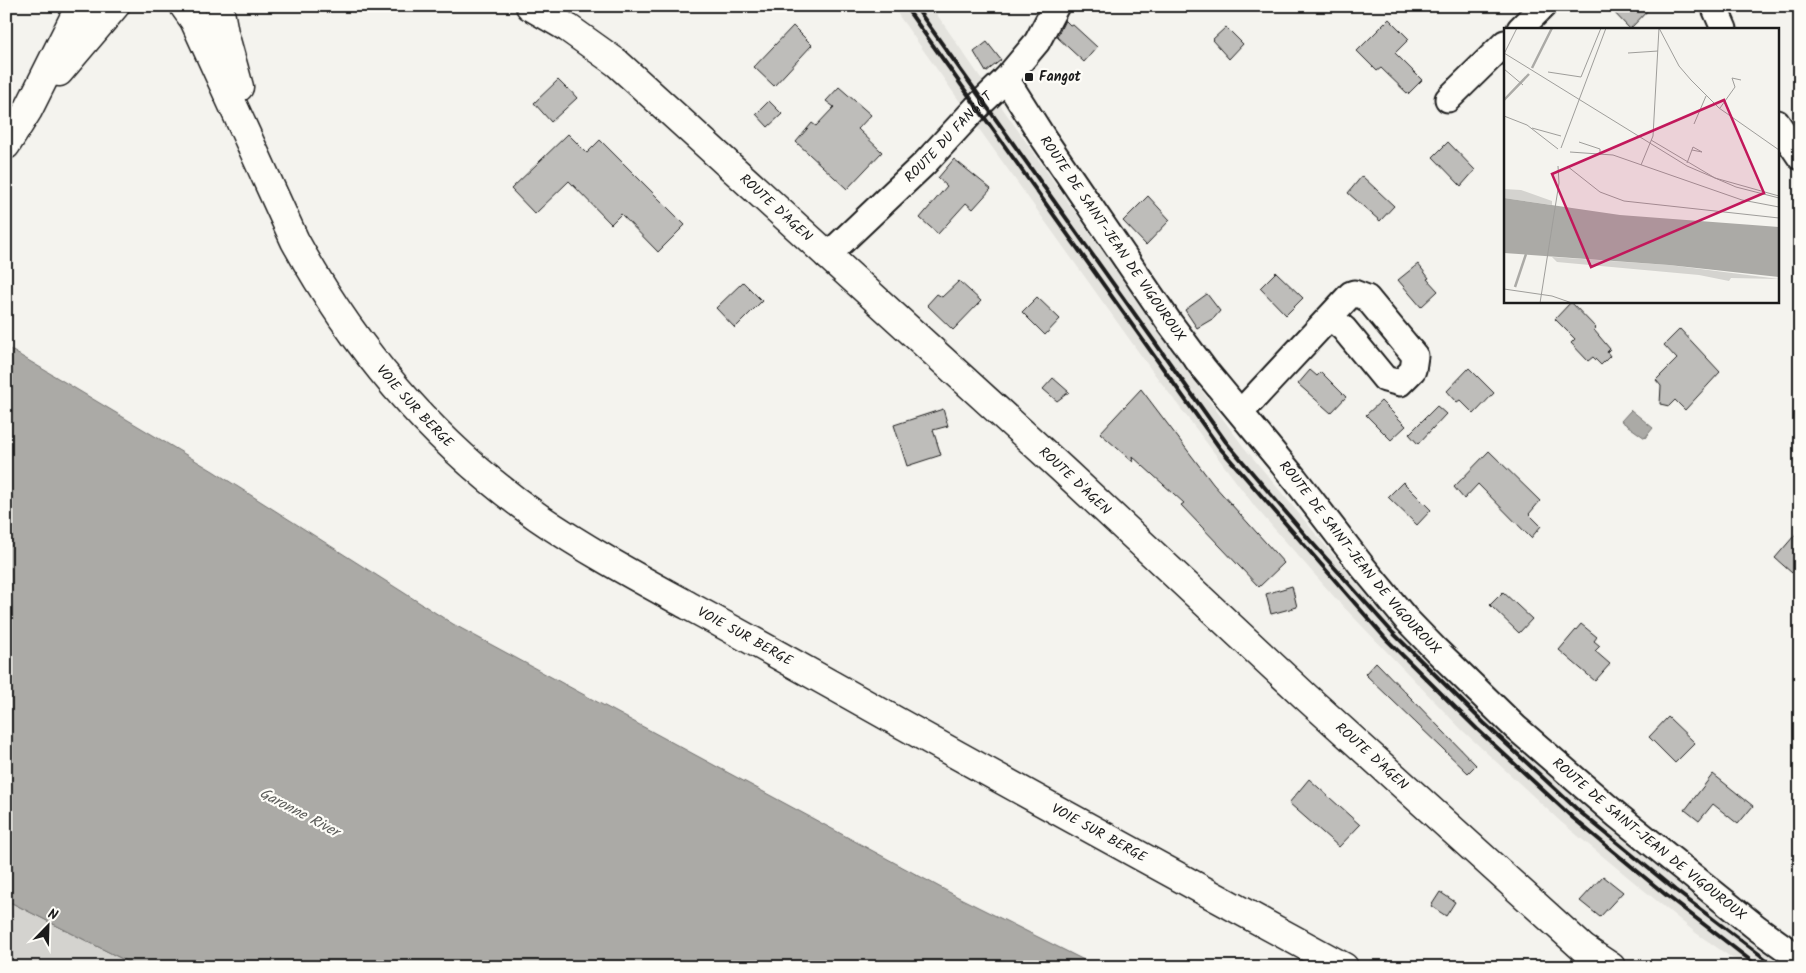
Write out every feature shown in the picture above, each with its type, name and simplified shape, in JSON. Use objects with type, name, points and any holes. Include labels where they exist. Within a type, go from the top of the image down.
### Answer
[{"type":"main road","points":[[10,139],[28,110],[80,6]]},
{"type":"main road","points":[[28,110],[115,6]]},
{"type":"main road","points":[[184,6],[194,20],[264,173]]},
{"type":"main road","points":[[219,6],[224,33],[264,173]]},
{"type":"main road","name":"ROUTE D'AGEN","points":[[530,6],[568,28],[617,62],[1062,469],[1312,703],[1584,949],[1611,967]]},
{"type":"main road","name":"VOIE SUR BERGE","points":[[264,173],[295,241],[313,274],[357,340],[384,374],[443,438],[476,468],[539,517],[606,559],[1004,782],[1344,967]]},
{"type":"street","name":"ROUTE DU FANGOT","points":[[827,256],[925,163],[1006,79],[1037,42],[1056,6]]},
{"type":"street","points":[[1521,28],[1543,6]]},
{"type":"street","points":[[1714,6],[1724,28]]},
{"type":"street","points":[[1448,98],[1504,44]]},
{"type":"street","name":"ROUTE DE SAINT-JEAN DE VIGOUROUX","points":[[1006,79],[1044,139],[1169,322],[1204,369],[1301,486],[1362,566],[1436,650],[1515,727],[1618,816],[1757,928],[1800,959]]},
{"type":"street","points":[[1778,124],[1800,156]]},
{"type":"street","points":[[1241,412],[1330,317]]},
{"type":"shaded area","points":[[892,6],[931,6],[985,84],[963,106]]},
{"type":"shaded area","points":[[996,99],[1179,360],[1243,446],[1339,562],[1426,658],[1579,801],[1653,863],[1742,934],[1787,967],[1745,967],[1696,933],[1561,822],[1462,730],[1337,600],[1256,508],[1150,368],[974,122]]},
{"type":"shaded area","points":[[6,900],[138,967],[6,967]]},
{"type":"water","name":"Garonne River","points":[[6,347],[213,471],[453,624],[958,897],[1098,967],[138,967],[6,900]]},
{"type":"water","points":[[1631,410],[1653,428],[1645,438],[1621,421]]},
{"type":"building","points":[[1608,6],[1652,6],[1631,28]]},
{"type":"building","points":[[1389,19],[1409,39],[1395,53],[1422,80],[1408,94],[1381,68],[1377,71],[1357,51]]},
{"type":"building","points":[[1065,20],[1097,47],[1084,62],[1057,37]]},
{"type":"building","points":[[793,26],[812,45],[774,86],[754,67]]},
{"type":"building","points":[[1226,27],[1243,44],[1229,59],[1212,40]]},
{"type":"building","points":[[987,42],[1001,60],[986,72],[974,52]]},
{"type":"building","points":[[558,80],[577,98],[551,122],[534,103]]},
{"type":"building","points":[[839,87],[871,115],[858,129],[882,152],[847,189],[796,142],[812,123],[816,126],[834,107],[826,101]]},
{"type":"building","points":[[769,101],[782,114],[768,127],[756,114]]},
{"type":"building","points":[[568,134],[587,153],[600,140],[685,225],[658,252],[621,214],[611,224],[569,181],[535,214],[511,189]]},
{"type":"building","points":[[1448,142],[1475,170],[1461,186],[1433,157]]},
{"type":"building","points":[[954,159],[991,189],[973,209],[966,203],[938,234],[920,218],[947,186],[938,178]]},
{"type":"building","points":[[1362,176],[1394,206],[1380,221],[1348,193]]},
{"type":"building","points":[[1148,196],[1170,220],[1146,245],[1123,221]]},
{"type":"building","points":[[1418,264],[1429,278],[1427,279],[1438,291],[1421,307],[1398,280]]},
{"type":"building","points":[[1276,272],[1303,298],[1286,315],[1260,288]]},
{"type":"building","points":[[959,281],[981,301],[953,330],[927,305],[937,294],[942,297]]},
{"type":"building","points":[[743,282],[762,301],[735,328],[716,308]]},
{"type":"building","points":[[1207,294],[1220,311],[1214,318],[1197,328],[1185,310]]},
{"type":"building","points":[[1037,297],[1060,319],[1045,335],[1022,312]]},
{"type":"building","points":[[1571,302],[1596,328],[1594,330],[1610,349],[1607,352],[1610,356],[1601,365],[1593,357],[1588,361],[1571,343],[1575,339],[1555,319]]},
{"type":"building","points":[[1680,329],[1720,372],[1685,410],[1675,400],[1669,406],[1660,404],[1661,386],[1656,380],[1677,359],[1664,345]]},
{"type":"building","points":[[1469,368],[1494,393],[1474,414],[1460,400],[1457,402],[1447,391]]},
{"type":"building","points":[[1310,370],[1317,376],[1321,372],[1346,397],[1331,413],[1298,384]]},
{"type":"building","points":[[1053,378],[1069,392],[1057,401],[1043,389]]},
{"type":"building","points":[[1141,389],[1213,484],[1284,563],[1259,587],[1181,505],[1184,503],[1132,456],[1133,462],[1100,433]]},
{"type":"building","points":[[1381,401],[1406,426],[1391,440],[1366,415]]},
{"type":"building","points":[[1437,406],[1446,414],[1418,444],[1409,434]]},
{"type":"building","points":[[943,409],[948,426],[933,430],[941,455],[907,466],[894,425]]},
{"type":"building","points":[[1489,451],[1540,501],[1529,514],[1541,526],[1531,538],[1478,484],[1464,499],[1454,487]]},
{"type":"building","points":[[1403,482],[1431,510],[1417,525],[1388,497]]},
{"type":"building","points":[[1800,529],[1800,563],[1792,573],[1775,558]]},
{"type":"building","points":[[1292,586],[1297,607],[1271,614],[1266,594]]},
{"type":"building","points":[[1503,592],[1532,619],[1519,633],[1490,605]]},
{"type":"building","points":[[1581,624],[1597,637],[1594,641],[1600,646],[1595,651],[1610,664],[1595,681],[1559,650]]},
{"type":"building","points":[[1376,662],[1476,765],[1468,773],[1365,674]]},
{"type":"building","points":[[1668,717],[1695,743],[1675,763],[1649,737]]},
{"type":"building","points":[[1713,774],[1753,806],[1738,824],[1713,804],[1699,821],[1685,810]]},
{"type":"building","points":[[1309,779],[1360,825],[1339,847],[1289,803]]},
{"type":"building","points":[[1603,876],[1623,892],[1600,917],[1580,901]]},
{"type":"building","points":[[1440,892],[1455,902],[1446,916],[1431,906]]},
{"type":"railway","points":[[905,6],[1219,447],[1386,639],[1477,729],[1573,818],[1666,895],[1759,967]]},
{"type":"railway","points":[[915,6],[1226,442],[1307,537],[1393,633],[1484,723],[1580,812],[1675,890],[1776,967]]},
{"type":"place","name":"Fangot","points":[[1029,77]]}]
